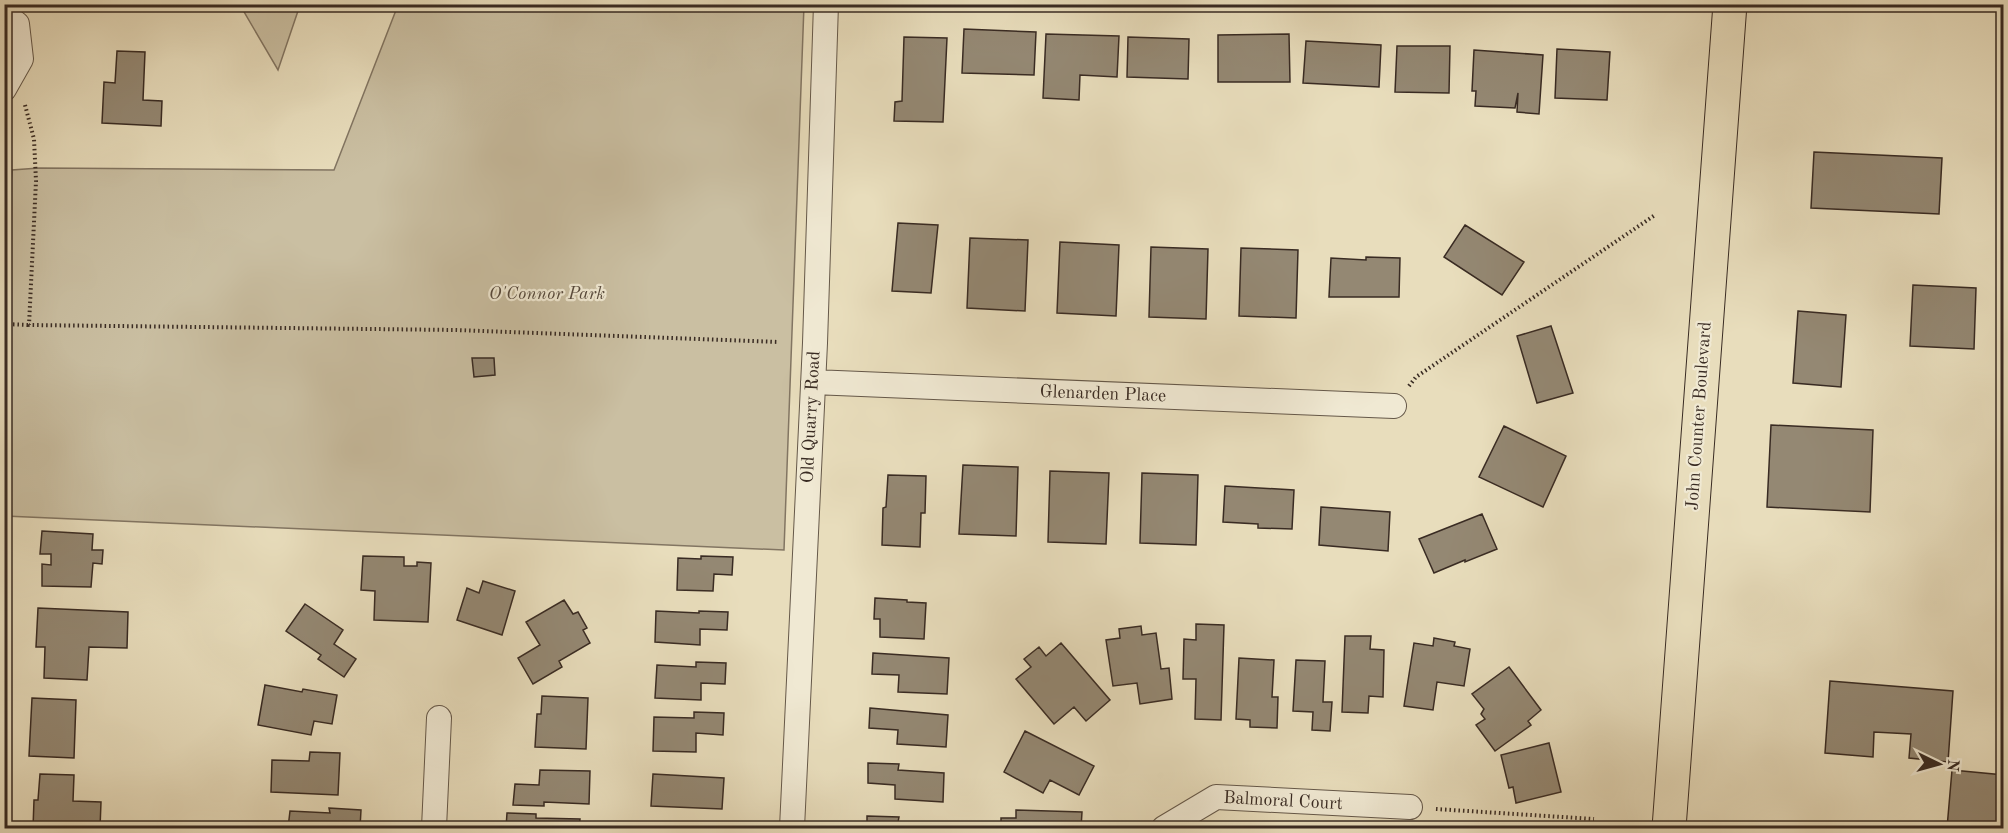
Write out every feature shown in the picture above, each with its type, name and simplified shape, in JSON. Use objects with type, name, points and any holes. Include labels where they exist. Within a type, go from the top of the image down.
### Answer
[{"type":"main road","name":"John Counter Boulevard","points":[[1668,828],[1730,4]]},
{"type":"street","name":"Old Quarry Road","points":[[792,828],[813,382],[826,4]]},
{"type":"street","points":[[4,14],[17,24],[21,60],[10,79]]},
{"type":"street","name":"Glenarden Place","points":[[813,382],[1394,406]]},
{"type":"street","points":[[434,828],[439,718]]},
{"type":"street","name":"Balmoral Court","points":[[1164,828],[1216,797],[1410,807]]},
{"type":"path","points":[[10,79],[34,139],[36,181],[29,325]]},
{"type":"path","points":[[1394,406],[1416,377],[1655,215]]},
{"type":"path","points":[[4,324],[456,330],[779,342]]},
{"type":"path","points":[[1410,807],[1594,819]]},
{"type":"green space","points":[[240,5],[300,5],[278,70]]},
{"type":"green space","name":"O'Connor Park","points":[[398,5],[804,5],[784,550],[5,516],[4,276],[12,170],[39,168],[334,170]]},
{"type":"building","points":[[964,29],[1036,32],[1034,75],[962,73]]},
{"type":"building","points":[[1046,34],[1119,36],[1117,77],[1080,75],[1079,100],[1043,98]]},
{"type":"building","points":[[1289,34],[1290,82],[1218,82],[1218,35]]},
{"type":"building","points":[[904,37],[947,38],[943,122],[894,121],[895,102],[902,101]]},
{"type":"building","points":[[1128,37],[1189,39],[1188,79],[1127,77]]},
{"type":"building","points":[[1306,41],[1381,45],[1379,87],[1303,83]]},
{"type":"building","points":[[1397,46],[1450,46],[1449,93],[1395,92]]},
{"type":"building","points":[[1557,49],[1610,52],[1607,100],[1555,98]]},
{"type":"building","points":[[1474,50],[1543,55],[1539,114],[1517,112],[1518,93],[1515,108],[1475,106],[1476,91],[1472,91]]},
{"type":"building","points":[[117,51],[145,52],[143,100],[162,101],[161,126],[102,123],[104,82],[115,83]]},
{"type":"building","points":[[1814,152],[1942,158],[1939,214],[1811,208]]},
{"type":"building","points":[[898,223],[938,225],[931,293],[892,291]]},
{"type":"building","points":[[1465,225],[1524,262],[1502,295],[1444,257]]},
{"type":"building","points":[[4,233],[9,233],[9,279],[4,279]]},
{"type":"building","points":[[970,238],[1028,240],[1025,311],[967,308]]},
{"type":"building","points":[[1060,242],[1119,245],[1116,316],[1057,313]]},
{"type":"building","points":[[1151,247],[1208,249],[1206,319],[1149,317]]},
{"type":"building","points":[[1241,248],[1298,250],[1296,318],[1239,316]]},
{"type":"building","points":[[1366,257],[1400,258],[1399,297],[1329,297],[1331,258],[1366,260]]},
{"type":"building","points":[[1913,285],[1976,288],[1974,349],[1910,346]]},
{"type":"building","points":[[1798,311],[1846,315],[1841,387],[1793,383]]},
{"type":"building","points":[[1551,326],[1573,393],[1537,403],[1517,336]]},
{"type":"building","points":[[472,358],[494,358],[495,375],[474,377]]},
{"type":"building","points":[[1771,425],[1873,430],[1870,512],[1767,507]]},
{"type":"building","points":[[1504,426],[1566,456],[1543,507],[1479,477]]},
{"type":"building","points":[[963,465],[1018,467],[1016,536],[959,534]]},
{"type":"building","points":[[1050,471],[1109,473],[1106,544],[1048,542]]},
{"type":"building","points":[[1142,473],[1198,475],[1196,545],[1140,543]]},
{"type":"building","points":[[888,475],[926,476],[925,513],[921,513],[920,547],[882,545],[883,508],[886,507]]},
{"type":"building","points":[[1225,486],[1294,490],[1292,529],[1258,528],[1258,524],[1223,522]]},
{"type":"building","points":[[1321,507],[1390,512],[1388,551],[1319,545]]},
{"type":"building","points":[[1482,514],[1497,549],[1434,573],[1419,539]]},
{"type":"building","points":[[42,531],[93,534],[92,550],[103,550],[102,564],[93,563],[91,587],[42,586],[42,564],[51,565],[51,554],[40,554]]},
{"type":"building","points":[[363,556],[404,557],[404,566],[417,566],[417,562],[431,563],[428,622],[374,620],[375,591],[361,590]]},
{"type":"building","points":[[701,556],[733,557],[732,575],[714,574],[713,591],[677,590],[678,558],[701,559]]},
{"type":"building","points":[[483,581],[515,591],[502,635],[457,620],[467,588],[479,593]]},
{"type":"building","points":[[875,598],[926,603],[924,639],[880,637],[880,619],[874,619]]},
{"type":"building","points":[[564,600],[573,614],[578,612],[587,628],[583,630],[590,643],[559,661],[562,667],[533,684],[518,658],[540,645],[526,622]]},
{"type":"building","points":[[305,604],[343,630],[334,644],[356,659],[344,677],[318,659],[321,655],[286,631]]},
{"type":"building","points":[[38,608],[128,612],[127,648],[89,647],[87,680],[44,678],[45,647],[36,647]]},
{"type":"building","points":[[656,611],[728,612],[727,630],[700,629],[700,645],[655,642]]},
{"type":"building","points":[[1196,624],[1224,625],[1221,720],[1195,719],[1196,679],[1183,679],[1184,639],[1196,640]]},
{"type":"building","points":[[1141,626],[1142,635],[1156,633],[1161,669],[1169,668],[1172,699],[1140,704],[1137,683],[1113,686],[1106,640],[1120,638],[1119,629]]},
{"type":"building","points":[[1345,636],[1371,636],[1370,649],[1384,650],[1383,697],[1369,696],[1368,713],[1342,712]]},
{"type":"building","points":[[1434,638],[1455,642],[1454,646],[1470,649],[1464,686],[1437,682],[1433,710],[1404,706],[1414,643],[1433,646]]},
{"type":"building","points":[[1061,643],[1110,700],[1086,721],[1074,707],[1054,724],[1016,679],[1031,667],[1024,659],[1039,647],[1046,656]]},
{"type":"building","points":[[873,653],[949,658],[947,694],[898,692],[899,675],[872,674]]},
{"type":"building","points":[[1239,658],[1274,660],[1272,697],[1278,697],[1277,728],[1250,727],[1250,720],[1236,719]]},
{"type":"building","points":[[1296,660],[1325,661],[1323,702],[1332,702],[1330,731],[1312,730],[1313,712],[1293,711]]},
{"type":"building","points":[[696,662],[726,663],[725,684],[701,683],[701,700],[655,698],[657,665],[696,667]]},
{"type":"building","points":[[1509,667],[1541,710],[1528,721],[1531,725],[1495,751],[1476,725],[1485,719],[1481,714],[1484,709],[1472,694]]},
{"type":"building","points":[[1830,681],[1953,691],[1948,762],[1909,758],[1911,734],[1874,732],[1873,757],[1825,753]]},
{"type":"building","points":[[265,685],[302,692],[303,689],[337,695],[332,724],[314,721],[311,735],[258,725]]},
{"type":"building","points":[[542,696],[588,698],[586,749],[535,747],[537,714],[541,714]]},
{"type":"building","points":[[32,698],[76,700],[74,758],[29,756]]},
{"type":"building","points":[[870,708],[948,715],[946,747],[897,744],[898,730],[869,728]]},
{"type":"building","points":[[694,712],[724,713],[723,735],[696,733],[696,752],[653,751],[654,717],[694,718]]},
{"type":"building","points":[[1025,731],[1094,766],[1079,795],[1050,780],[1043,793],[1004,772]]},
{"type":"building","points":[[1549,743],[1561,792],[1516,803],[1513,787],[1509,788],[1501,755]]},
{"type":"building","points":[[310,752],[340,753],[338,795],[271,792],[272,760],[309,761]]},
{"type":"building","points":[[868,763],[899,764],[898,770],[944,773],[943,802],[895,799],[895,785],[868,783]]},
{"type":"building","points":[[540,770],[590,771],[589,804],[544,802],[544,806],[513,805],[515,784],[539,785]]},
{"type":"building","points":[[1952,770],[2004,775],[2003,828],[1947,828]]},
{"type":"building","points":[[40,774],[74,775],[73,801],[101,802],[100,828],[33,828],[34,800],[38,800]]},
{"type":"building","points":[[653,774],[724,778],[722,809],[651,806]]},
{"type":"building","points":[[329,808],[361,810],[360,828],[288,828],[290,811],[330,813]]},
{"type":"building","points":[[1016,810],[1082,812],[1081,828],[1001,828],[1001,818],[1016,818]]},
{"type":"building","points":[[507,813],[536,814],[536,818],[580,819],[579,828],[506,828]]},
{"type":"building","points":[[867,816],[899,817],[898,822],[942,824],[942,828],[867,828]]},
{"type":"building","points":[[649,822],[702,824],[701,828],[649,828]]}]
